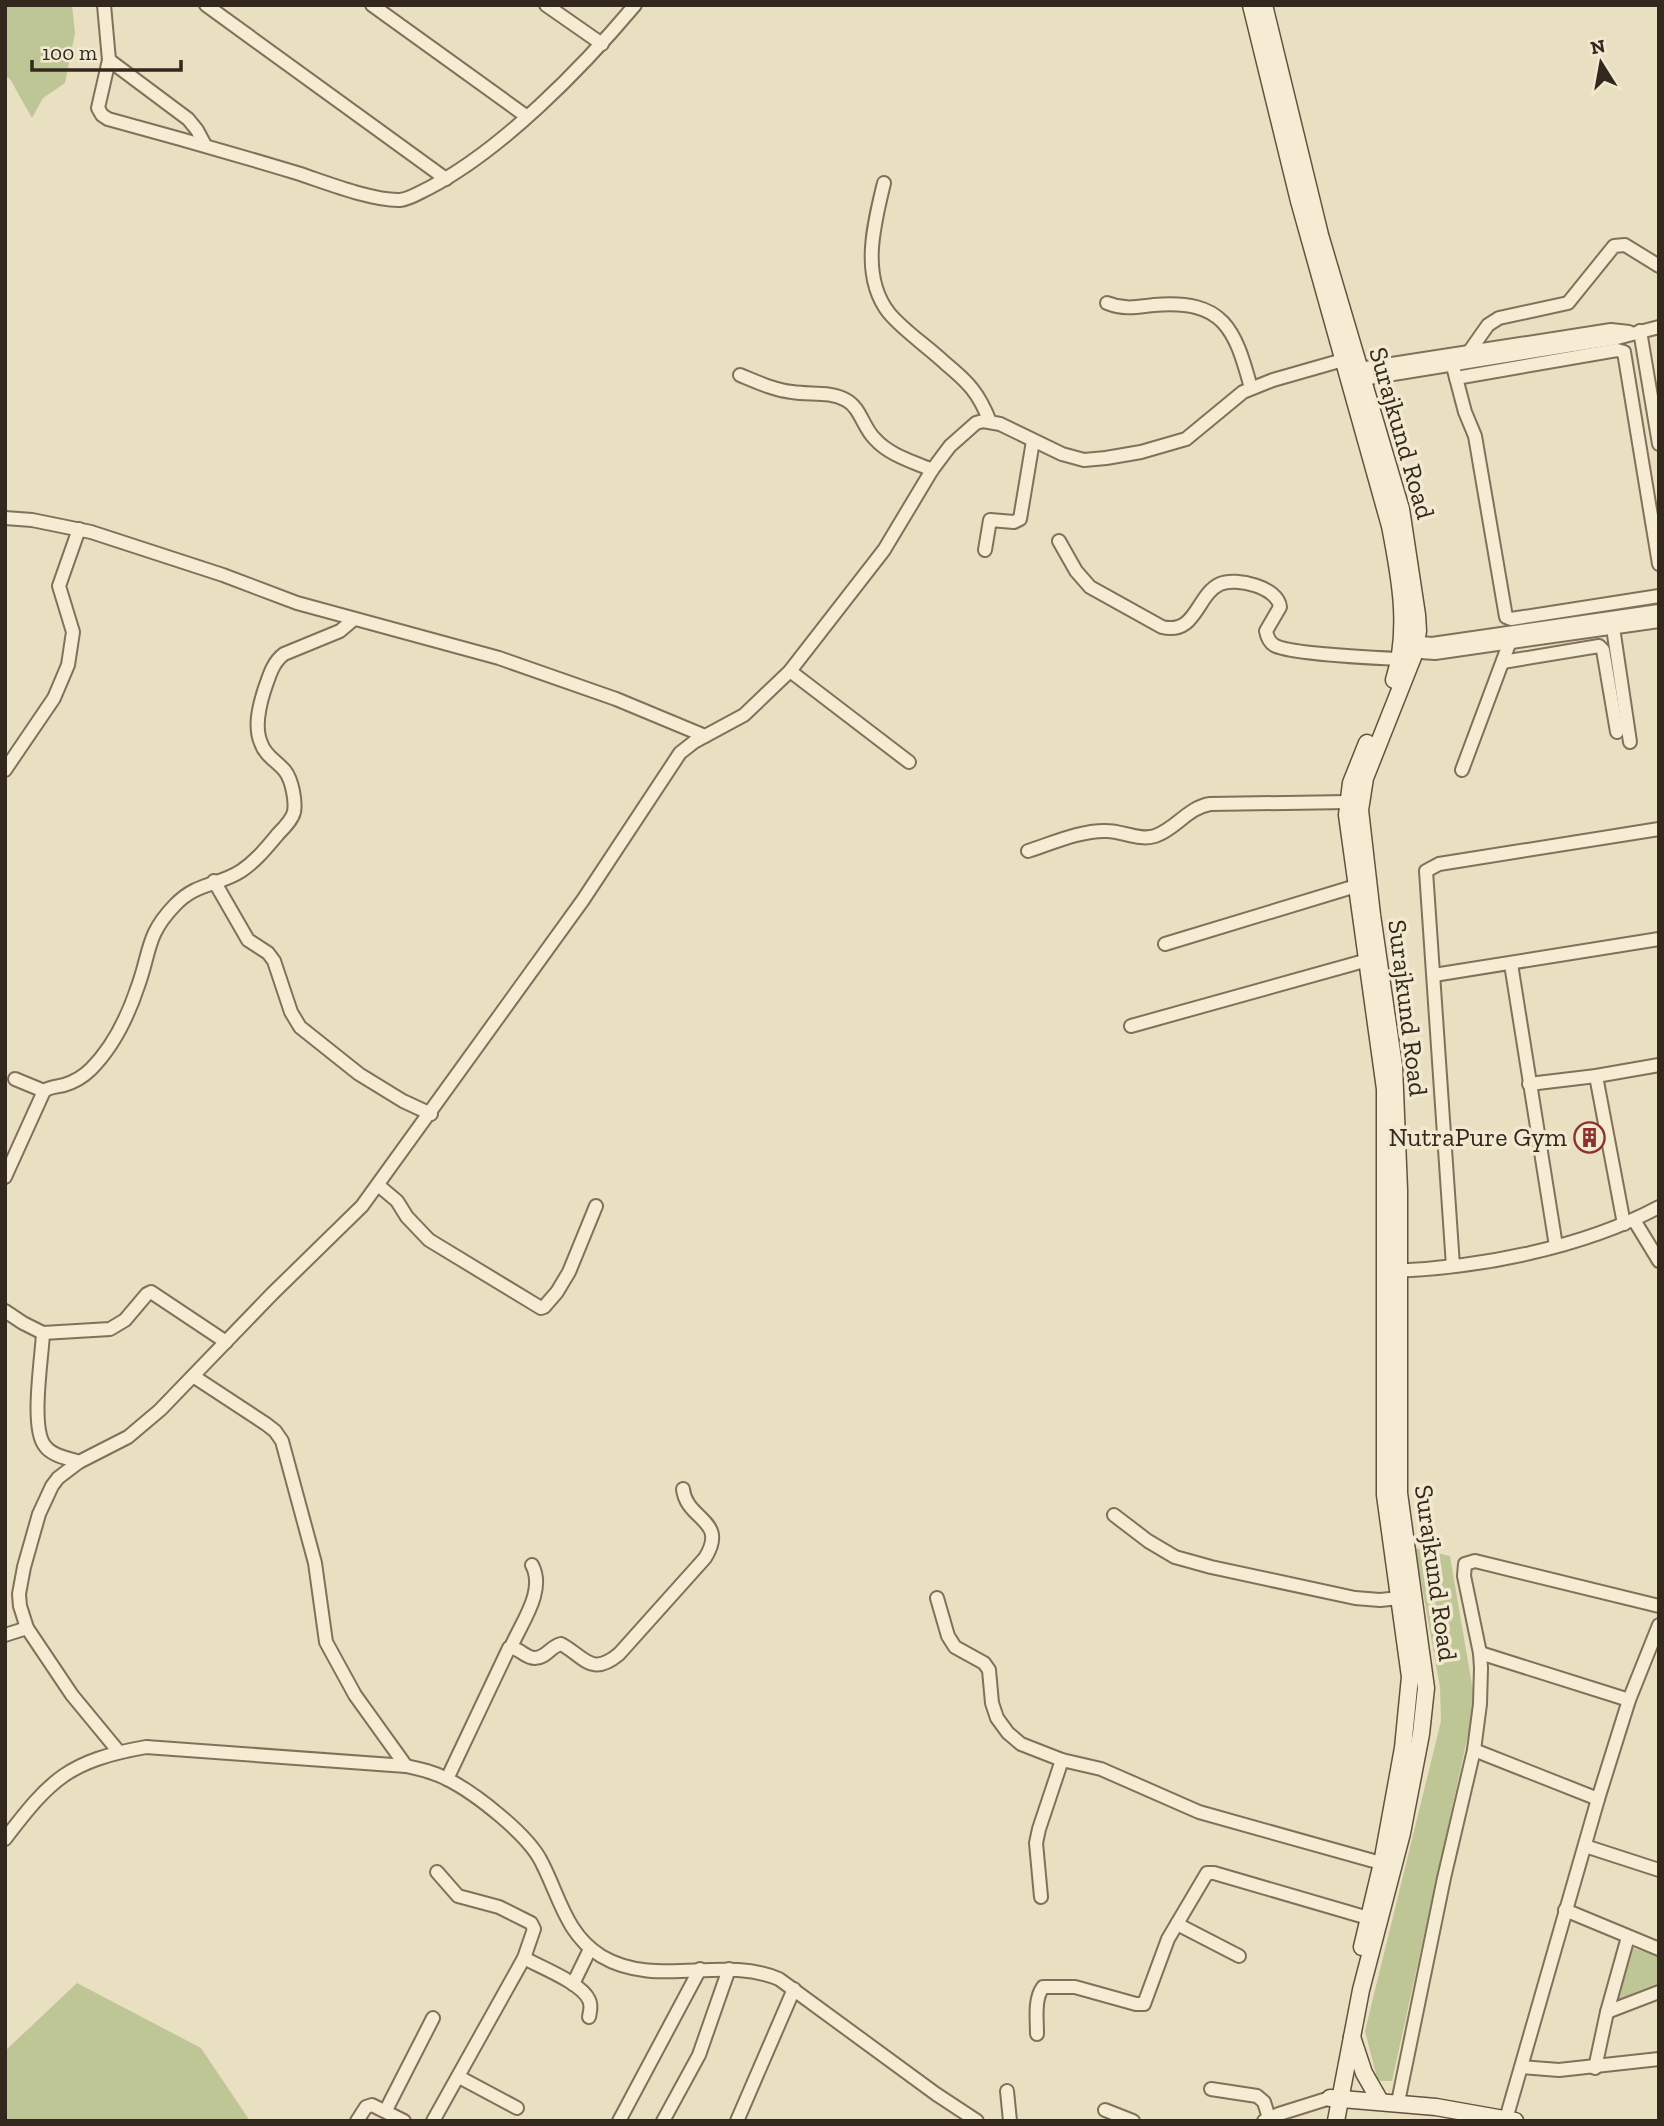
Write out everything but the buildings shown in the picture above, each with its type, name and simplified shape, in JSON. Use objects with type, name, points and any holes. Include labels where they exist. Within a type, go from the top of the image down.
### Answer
[{"type":"main road","name":"Surajkund Road","points":[[1251,5],[1299,201],[1352,372]]},
{"type":"main road","name":"Surajkund Road","points":[[1264,5],[1390,526],[1407,649],[1368,768],[1360,801],[1385,1089],[1399,1493],[1426,1688],[1421,1734],[1374,1920],[1335,2098],[1336,2121]]},
{"type":"main road","name":"Surajkund Road","points":[[1373,958],[1356,886],[1348,802],[1354,773],[1407,649]]},
{"type":"main road","name":"Surajkund Road","points":[[1388,1865],[1409,1707],[1408,1656],[1385,1495],[1392,1271]]},
{"type":"main road","name":"Surajkund Road","points":[[1326,2121],[1352,2034],[1374,1920]]},
{"type":"main road","points":[[1352,2034],[1364,2073],[1380,2101]]},
{"type":"main road","points":[[1335,2098],[1398,2102],[1434,2113],[1510,2120]]},
{"type":"street","points":[[104,5],[108,60],[98,108],[108,120],[205,145],[360,193],[390,199],[409,198],[446,179],[526,116],[602,44],[635,5]]},
{"type":"street","points":[[206,5],[446,179]]},
{"type":"street","points":[[372,5],[526,116]]},
{"type":"street","points":[[546,5],[602,44]]},
{"type":"street","points":[[108,60],[188,119],[205,145]]},
{"type":"street","points":[[884,183],[872,248],[872,271],[878,295],[898,322],[977,393],[990,422]]},
{"type":"street","points":[[1453,366],[1469,352],[1488,325],[1499,318],[1568,303],[1614,246],[1625,245],[1659,266]]},
{"type":"street","points":[[1107,303],[1128,309],[1155,305],[1180,306],[1217,316],[1227,325],[1236,341],[1251,388]]},
{"type":"street","points":[[1453,366],[1617,338],[1659,327]]},
{"type":"street","points":[[1469,352],[1611,330],[1636,331]]},
{"type":"street","points":[[1636,331],[1659,444]]},
{"type":"street","points":[[119,1752],[72,1695],[26,1628],[19,1606],[24,1567],[39,1514],[52,1486],[79,1462],[128,1437],[160,1410],[349,1220],[431,1114],[478,1044],[583,900],[680,753],[744,715],[790,671],[884,550],[932,470],[966,430],[976,424],[1000,424],[1052,451],[1084,460],[1141,452],[1186,439],[1236,396],[1251,388],[1352,372],[1453,366],[1617,350],[1624,352],[1659,564]]},
{"type":"street","points":[[1453,366],[1465,412],[1475,436],[1506,617],[1572,618],[1612,623],[1659,621]]},
{"type":"street","points":[[740,375],[792,392],[844,399],[853,406],[868,431],[880,444],[932,470]]},
{"type":"street","points":[[985,550],[990,520],[1016,522],[1022,516],[1032,441]]},
{"type":"street","points":[[5,518],[79,529],[223,575],[277,597],[499,658],[616,699],[705,736]]},
{"type":"street","points":[[5,770],[54,698],[68,665],[73,632],[59,586],[79,529]]},
{"type":"street","points":[[1059,541],[1076,571],[1090,587],[1162,627],[1181,627],[1218,585],[1236,582],[1269,591],[1277,597],[1280,607],[1266,631],[1268,637],[1276,646],[1308,652],[1407,649],[1432,644],[1588,632],[1659,611]]},
{"type":"street","points":[[1512,637],[1572,618],[1659,596]]},
{"type":"street","points":[[15,1079],[44,1091],[77,1080],[92,1068],[124,1023],[156,928],[180,900],[197,888],[241,871],[255,860],[288,823],[294,812],[292,790],[286,774],[268,755],[259,737],[261,701],[274,665],[284,654],[340,631],[353,620]]},
{"type":"street","points":[[1612,623],[1630,742]]},
{"type":"street","points":[[1588,632],[1591,647]]},
{"type":"street","points":[[1461,770],[1512,637]]},
{"type":"street","points":[[1503,662],[1599,646],[1603,650],[1617,732]]},
{"type":"street","points":[[790,671],[909,762]]},
{"type":"street","points":[[1028,851],[1096,831],[1115,831],[1152,838],[1162,834],[1190,811],[1206,804],[1348,802]]},
{"type":"street","points":[[1453,1266],[1425,874],[1429,868],[1439,864],[1659,830]]},
{"type":"street","points":[[214,881],[248,940],[268,953],[274,961],[291,1012],[300,1027],[359,1074],[403,1101],[431,1114]]},
{"type":"street","points":[[1165,944],[1356,886]]},
{"type":"street","points":[[1434,975],[1659,939]]},
{"type":"street","points":[[1132,1027],[1373,958]]},
{"type":"street","points":[[1511,964],[1556,1246]]},
{"type":"street","points":[[1529,1084],[1659,1065]]},
{"type":"street","points":[[1596,1076],[1629,1222],[1658,1257]]},
{"type":"street","points":[[5,1177],[44,1091]]},
{"type":"street","points":[[378,1185],[397,1201],[407,1217],[429,1240],[541,1308],[562,1284],[596,1206]]},
{"type":"street","points":[[1392,1271],[1453,1266],[1556,1246],[1629,1222],[1659,1207]]},
{"type":"street","points":[[5,1311],[23,1324],[43,1333],[90,1331],[115,1327],[125,1321],[151,1292],[226,1342]]},
{"type":"street","points":[[43,1333],[37,1429],[45,1446],[52,1453],[79,1462]]},
{"type":"street","points":[[193,1376],[275,1430],[282,1441],[315,1563],[326,1642],[355,1695],[406,1766]]},
{"type":"street","points":[[511,1647],[529,1657],[537,1658],[561,1644],[584,1661],[600,1665],[619,1654],[710,1551],[713,1541],[710,1527],[691,1508],[683,1489]]},
{"type":"street","points":[[1114,1515],[1169,1554],[1210,1567],[1356,1598],[1400,1598]]},
{"type":"street","points":[[1398,2102],[1444,1878],[1474,1750],[1480,1704],[1480,1653],[1464,1576],[1465,1564],[1471,1561],[1659,1606]]},
{"type":"street","points":[[447,1779],[537,1589],[537,1574],[533,1566]]},
{"type":"street","points":[[937,1598],[948,1636],[955,1647],[984,1663],[989,1670],[992,1703],[1000,1723],[1021,1744],[1062,1760],[1101,1769],[1212,1816],[1388,1865]]},
{"type":"street","points":[[1510,2120],[1522,2067],[1598,1798],[1629,1700],[1659,1625]]},
{"type":"street","points":[[5,1635],[26,1628]]},
{"type":"street","points":[[1480,1653],[1629,1700]]},
{"type":"street","points":[[5,1839],[48,1786],[64,1774],[94,1760],[146,1747],[406,1766],[447,1779],[467,1791],[531,1845],[543,1864],[569,1925],[590,1949],[611,1961],[634,1969],[657,1972],[729,1969],[767,1974],[794,1989],[977,2121]]},
{"type":"street","points":[[1474,1750],[1598,1798]]},
{"type":"street","points":[[1041,1897],[1036,1843],[1062,1760]]},
{"type":"street","points":[[1585,1846],[1659,1870]]},
{"type":"street","points":[[433,2121],[524,1958],[534,1929],[531,1923],[499,1907],[458,1896],[437,1872]]},
{"type":"street","points":[[1037,2034],[1037,2004],[1043,1987],[1074,1987],[1144,2004],[1167,1939],[1204,1876],[1212,1873],[1374,1920]]},
{"type":"street","points":[[1565,1910],[1659,1949]]},
{"type":"street","points":[[1177,1924],[1239,1956]]},
{"type":"street","points":[[1595,2068],[1628,1937]]},
{"type":"street","points":[[573,1984],[590,1949]]},
{"type":"street","points":[[524,1958],[573,1984],[584,1993],[590,2002],[589,2017]]},
{"type":"street","points":[[618,2121],[700,1969]]},
{"type":"street","points":[[663,2121],[699,2055],[729,1969]]},
{"type":"street","points":[[737,2121],[794,1989]]},
{"type":"street","points":[[1607,2012],[1659,1992]]},
{"type":"street","points":[[386,2110],[433,2018]]},
{"type":"street","points":[[1522,2067],[1559,2070],[1595,2068],[1659,2059]]},
{"type":"street","points":[[459,2077],[517,2108]]},
{"type":"street","points":[[1211,2089],[1260,2098],[1266,2105],[1266,2119],[1335,2098]]},
{"type":"street","points":[[1007,2091],[1010,2121]]},
{"type":"street","points":[[357,2121],[370,2105],[386,2110],[404,2121]]},
{"type":"street","points":[[1105,2110],[1133,2121]]},
{"type":"green space","points":[[5,5],[72,5],[75,33],[65,83],[43,98],[32,118],[10,79],[5,76]]},
{"type":"green space","points":[[1415,1548],[1450,1556],[1473,1691],[1470,1726],[1392,2081],[1381,2081],[1377,2078],[1365,2031],[1441,1721],[1440,1687]]},
{"type":"green space","points":[[1633,1948],[1659,1957],[1659,1988],[1615,2002]]},
{"type":"green space","points":[[77,1983],[201,2048],[250,2121],[5,2121],[5,2051]]},
{"type":"place","name":"NutraPure Gym","points":[[1590,1137]]}]
